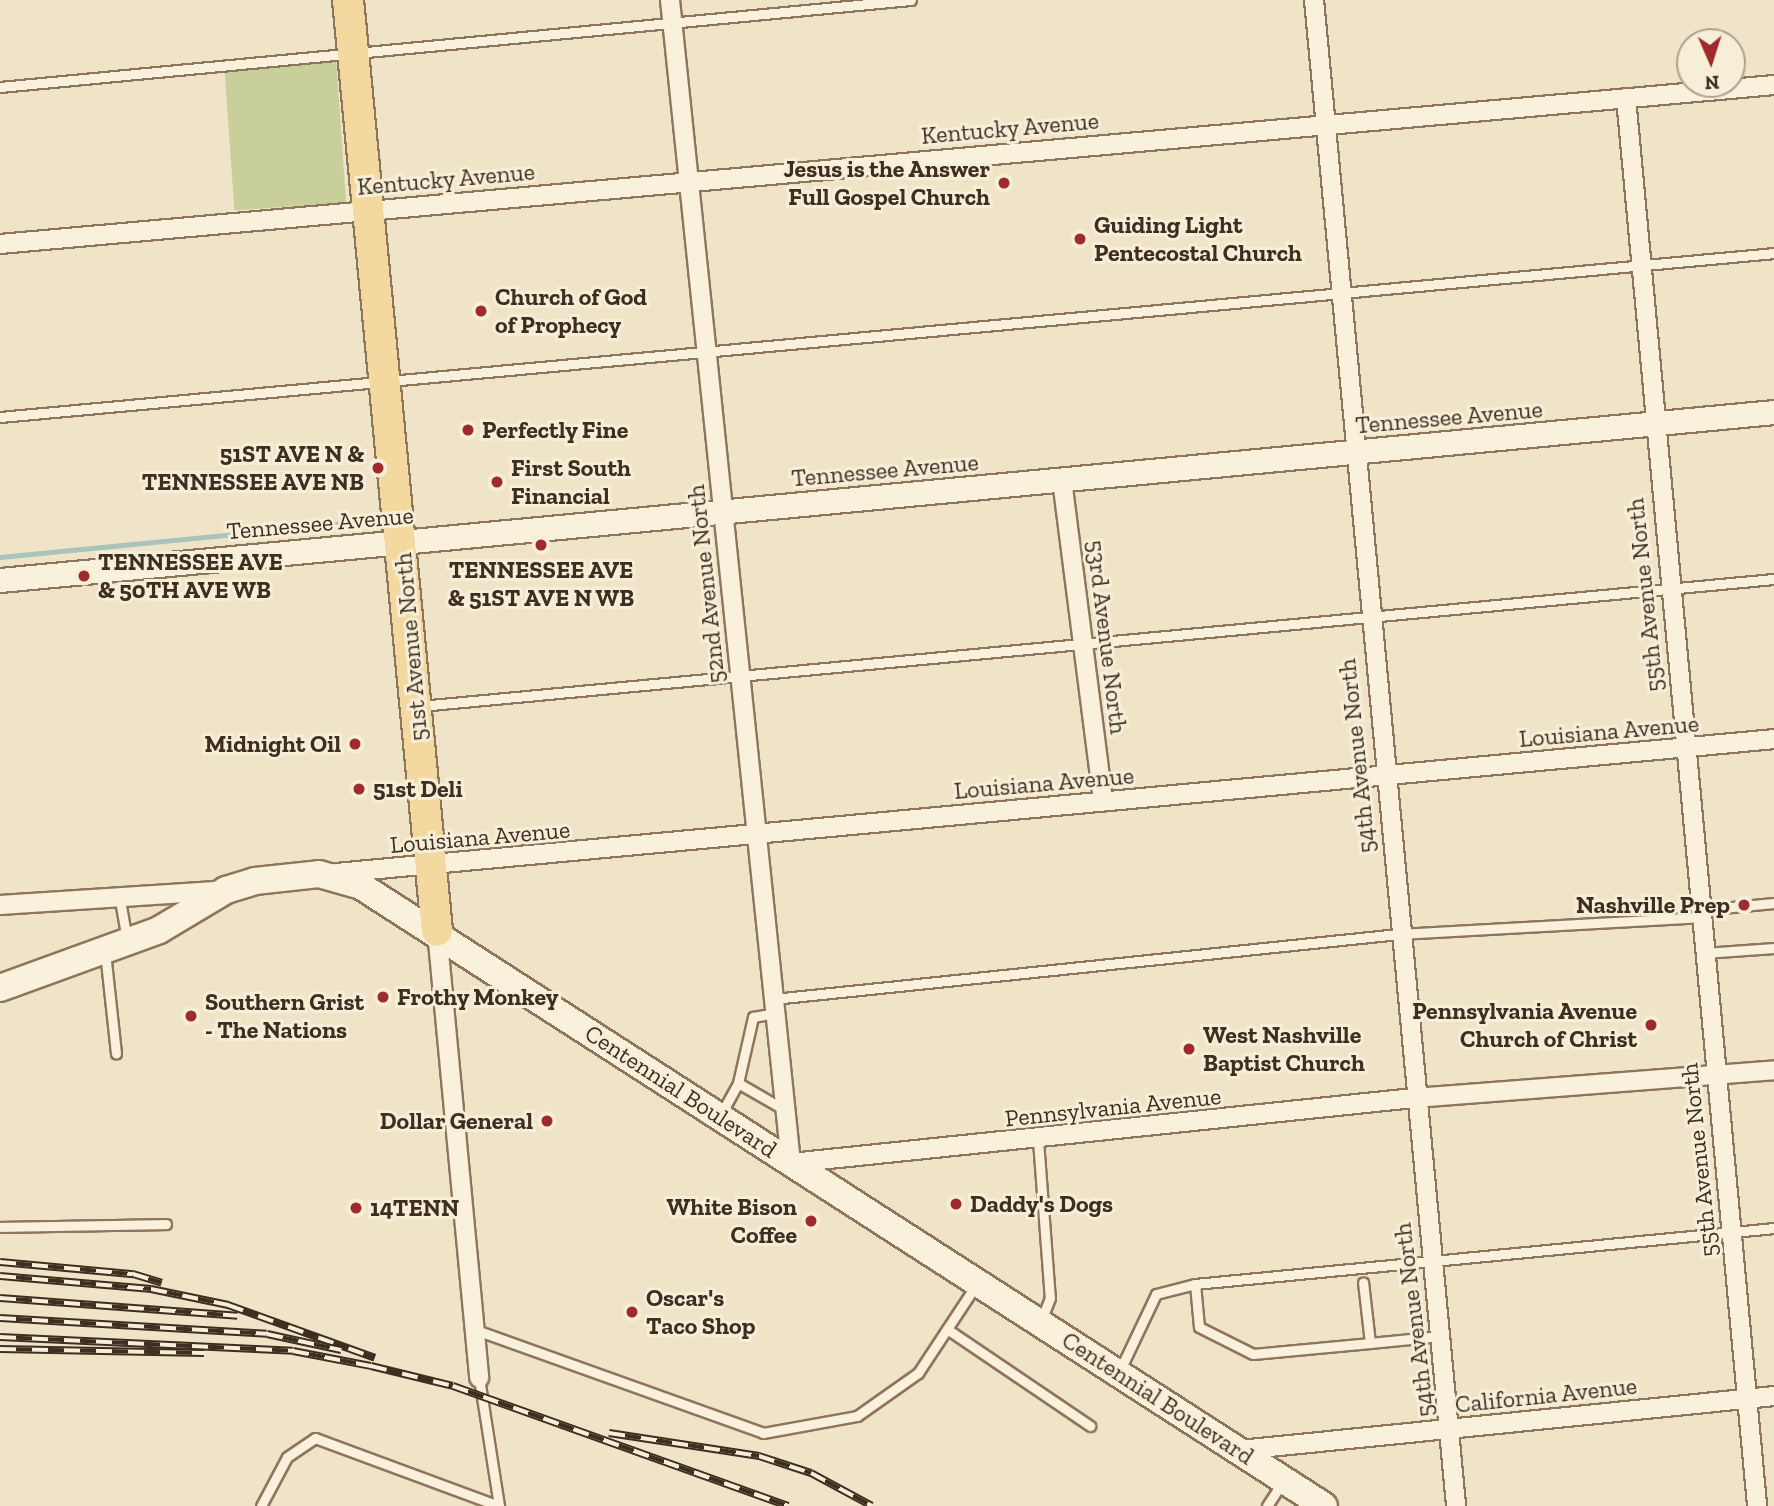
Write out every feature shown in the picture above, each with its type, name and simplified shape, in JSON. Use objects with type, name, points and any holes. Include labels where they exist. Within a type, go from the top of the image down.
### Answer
[{"type":"main road","name":"51st Avenue North","points":[[348,0],[383,382],[402,542],[437,931]]},
{"type":"main road","name":"Centennial Boulevard","points":[[0,988],[116,946],[226,890],[319,874],[361,886],[437,931],[791,1163],[979,1281],[1324,1506]]},
{"type":"street","name":"52nd Avenue North","points":[[670,0],[791,1163]]},
{"type":"street","name":"54th Avenue North","points":[[1314,0],[1330,124],[1353,452],[1368,617],[1414,1098],[1452,1430],[1456,1506]]},
{"type":"street","name":"Kentucky Avenue","points":[[0,244],[1774,85]]},
{"type":"street","name":"55th Avenue North","points":[[1626,98],[1668,589],[1757,1506]]},
{"type":"street","name":"Tennessee Avenue","points":[[0,580],[1774,412]]},
{"type":"street","name":"53rd Avenue North","points":[[1062,480],[1102,801]]},
{"type":"street","name":"Louisiana Avenue","points":[[319,874],[432,868],[1102,801],[1774,739]]},
{"type":"street","points":[[0,905],[120,900],[226,890]]},
{"type":"street","name":"51st Avenue North","points":[[437,931],[479,1378]]},
{"type":"street","name":"Pennsylvania Avenue","points":[[791,1163],[1038,1140],[1414,1098],[1716,1077],[1774,1070]]},
{"type":"street","name":"California Avenue","points":[[1240,1450],[1774,1395]]},
{"type":"lane","points":[[0,87],[354,56],[911,0]]},
{"type":"lane","points":[[0,417],[1341,288],[1640,268],[1774,253]]},
{"type":"lane","points":[[417,706],[1774,579]]},
{"type":"lane","points":[[116,1053],[116,946],[120,900]]},
{"type":"lane","points":[[721,1115],[738,1083],[753,1017],[774,1006],[1399,934],[1700,914],[1774,903]]},
{"type":"lane","points":[[1704,953],[1774,948]]},
{"type":"lane","points":[[738,1083],[785,1110]]},
{"type":"lane","points":[[1038,1140],[1050,1298],[1041,1322]]},
{"type":"lane","points":[[0,1227],[166,1224]]},
{"type":"lane","points":[[1118,1373],[1156,1294],[1195,1284],[1774,1228]]},
{"type":"lane","points":[[475,1330],[763,1433],[857,1416],[918,1373],[979,1281]]},
{"type":"lane","points":[[1363,1282],[1370,1343]]},
{"type":"lane","points":[[1195,1284],[1199,1327],[1253,1354],[1441,1336]]},
{"type":"lane","points":[[947,1329],[1090,1426]]},
{"type":"lane","points":[[261,1506],[288,1457],[315,1438],[499,1506],[479,1378]]},
{"type":"lane","points":[[1268,1506],[1284,1480]]},
{"type":"green space","points":[[336,58],[346,203],[234,210],[224,66]]},
{"type":"waterway","points":[[0,557],[357,522]]},
{"type":"railway","points":[[0,1262],[133,1274],[162,1283]]},
{"type":"railway","points":[[0,1276],[151,1289],[228,1305],[375,1358]]},
{"type":"railway","points":[[0,1298],[237,1316]]},
{"type":"railway","points":[[0,1318],[267,1334],[341,1350]]},
{"type":"railway","points":[[0,1337],[293,1351],[371,1366],[453,1386],[788,1506]]},
{"type":"railway","points":[[0,1349],[204,1353]]},
{"type":"railway","points":[[609,1433],[759,1456],[811,1473],[872,1506]]},
{"type":"place","name":"Jesus is the Answer Full Gospel Church","points":[[1004,183]]},
{"type":"place","name":"Guiding Light Pentecostal Church","points":[[1080,239]]},
{"type":"place","name":"Church of God of Prophecy","points":[[481,311]]},
{"type":"place","name":"Perfectly Fine","points":[[468,430]]},
{"type":"place","name":"51ST AVE N & TENNESSEE AVE NB","points":[[378,468]]},
{"type":"place","name":"First South Financial","points":[[497,482]]},
{"type":"place","name":"TENNESSEE AVE & 51ST AVE N WB","points":[[541,545]]},
{"type":"place","name":"TENNESSEE AVE & 50TH AVE WB","points":[[84,576]]},
{"type":"place","name":"Midnight Oil","points":[[355,744]]},
{"type":"place","name":"51st Deli","points":[[359,789]]},
{"type":"place","name":"Nashville Prep","points":[[1744,905]]},
{"type":"place","name":"Frothy Monkey","points":[[383,997]]},
{"type":"place","name":"Southern Grist - The Nations","points":[[191,1016]]},
{"type":"place","name":"Pennsylvania Avenue Church of Christ","points":[[1651,1025]]},
{"type":"place","name":"West Nashville Baptist Church","points":[[1189,1049]]},
{"type":"place","name":"Dollar General","points":[[547,1121]]},
{"type":"place","name":"Daddy's Dogs","points":[[956,1204]]},
{"type":"place","name":"14TENN","points":[[356,1208]]},
{"type":"place","name":"White Bison Coffee","points":[[811,1221]]},
{"type":"place","name":"Oscar's Taco Shop","points":[[632,1312]]}]
